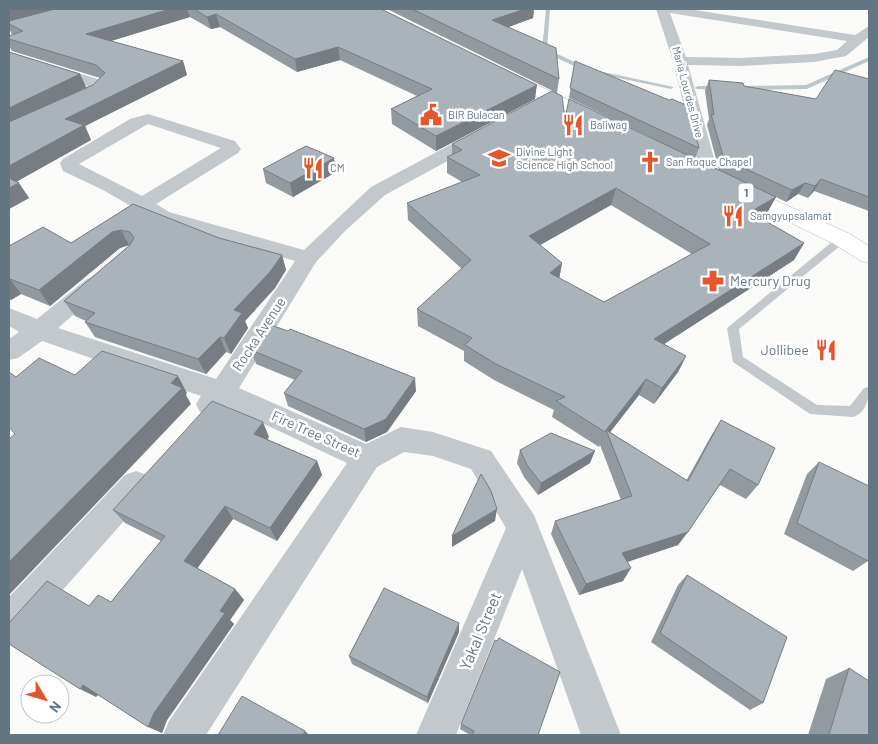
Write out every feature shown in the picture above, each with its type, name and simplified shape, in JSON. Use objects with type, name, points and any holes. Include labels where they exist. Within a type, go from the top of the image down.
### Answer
[{"type":"highway","points":[[490,68],[612,128]]},
{"type":"highway","name":"1","points":[[688,166],[842,239],[869,256]]},
{"type":"street","name":"Maria Lourdes Drive","points":[[662,9],[680,61],[710,176]]},
{"type":"street","points":[[670,9],[707,17],[797,28],[856,40]]},
{"type":"street","points":[[680,61],[740,62],[814,58],[841,52],[869,30]]},
{"type":"street","points":[[9,56],[96,83],[100,87],[92,94],[65,106]]},
{"type":"street","name":"Rocka Avenue","points":[[195,421],[222,392],[308,258],[338,226],[378,192],[550,98]]},
{"type":"street","points":[[141,205],[232,149],[229,145],[148,119],[136,123],[69,163],[70,167],[110,186],[141,205],[179,222],[308,258]]},
{"type":"street","points":[[9,351],[39,331],[114,267]]},
{"type":"street","name":"Fire Tree Street","points":[[9,316],[39,331],[222,392],[367,458],[401,438],[434,444],[481,460],[523,526],[601,735]]},
{"type":"street","points":[[182,735],[367,458]]},
{"type":"street","points":[[9,623],[148,471]]},
{"type":"street","name":"Yakal Street","points":[[436,735],[523,526]]},
{"type":"lane","points":[[842,239],[733,328],[737,359],[815,410],[853,412],[869,392]]},
{"type":"building","points":[[55,9],[170,9],[86,34],[183,61],[65,119],[84,125],[9,166],[9,122],[93,85],[105,73],[96,65],[9,39],[9,36],[23,31],[9,24],[9,21]]},
{"type":"building","points":[[194,9],[381,9],[537,85],[436,136],[391,109],[432,89],[338,47],[295,59],[216,14],[207,17]]},
{"type":"building","points":[[412,9],[525,9],[492,20],[556,48],[559,79]]},
{"type":"building","points":[[9,52],[80,74],[9,108]]},
{"type":"building","points":[[575,61],[688,106],[699,148],[570,88]]},
{"type":"building","points":[[835,70],[869,79],[869,197],[821,179],[815,186],[805,183],[792,190],[724,159],[711,114],[714,115],[709,80],[743,83],[744,86],[816,99]]},
{"type":"building","points":[[552,91],[562,96],[565,119],[569,99],[776,197],[750,212],[804,243],[654,339],[686,356],[662,388],[646,379],[605,432],[556,401],[565,397],[496,364],[465,345],[472,338],[417,309],[471,260],[407,203],[480,175],[447,157],[462,150],[452,144]],"holes":[[[616,188],[710,244],[604,302],[550,273],[562,263],[529,236]]]},
{"type":"building","points":[[306,146],[334,158],[290,183],[263,169]]},
{"type":"building","points":[[9,178],[19,183],[9,188]]},
{"type":"building","points":[[133,204],[219,238],[282,255],[270,272],[234,310],[242,313],[224,338],[220,337],[198,359],[85,322],[95,313],[64,301],[130,245],[134,238],[130,232],[121,230],[112,232],[39,290],[9,279],[9,246],[43,227],[71,243]]},
{"type":"building","points":[[268,324],[288,331],[290,329],[415,378],[386,419],[364,429],[284,393],[302,371],[251,350]]},
{"type":"building","points":[[102,351],[178,376],[171,383],[182,388],[9,562],[9,439],[15,434],[9,427],[9,372],[16,377],[39,358],[75,375]]},
{"type":"building","points":[[212,401],[263,422],[254,434],[317,461],[270,528],[225,506],[184,561],[235,589],[220,611],[225,613],[154,713],[148,727],[83,685],[80,689],[70,683],[70,674],[56,674],[9,644],[9,623],[47,581],[89,606],[98,595],[111,602],[165,536],[113,510]]},
{"type":"building","points":[[721,420],[775,448],[758,485],[730,469],[688,532],[622,553],[631,568],[586,584],[555,521],[632,496],[606,430],[688,481]]},
{"type":"building","points":[[551,433],[595,451],[541,483],[527,465],[520,450]]},
{"type":"building","points":[[819,462],[869,486],[868,561],[797,523]]},
{"type":"building","points":[[481,474],[491,491],[497,509],[452,536]]},
{"type":"building","points":[[687,575],[787,637],[763,703],[660,633]]},
{"type":"building","points":[[384,588],[459,623],[427,697],[349,656]]},
{"type":"building","points":[[499,638],[560,672],[538,735],[472,735],[474,731],[461,724],[495,640],[497,641]]},
{"type":"building","points":[[849,668],[869,681],[869,735],[829,735]]},
{"type":"building","points":[[242,696],[305,731],[303,735],[218,735]]},
{"type":"waterway","points":[[548,9],[544,50],[587,70],[671,87]]},
{"type":"waterway","points":[[739,88],[807,87],[869,59]]},
{"type":"waterway","points":[[698,88],[720,88]]},
{"type":"place","name":"BIR Bulacan","points":[[431,115]]},
{"type":"place","name":"Baliwag","points":[[573,125]]},
{"type":"place","name":"Divine Light Science High School","points":[[499,158]]},
{"type":"place","name":"San Roque Chapel","points":[[650,162]]},
{"type":"place","name":"CM","points":[[313,168]]},
{"type":"place","name":"Samgyupsalamat","points":[[733,216]]},
{"type":"place","name":"Mercury Drug","points":[[713,281]]},
{"type":"place","name":"Jollibee","points":[[826,350]]}]
